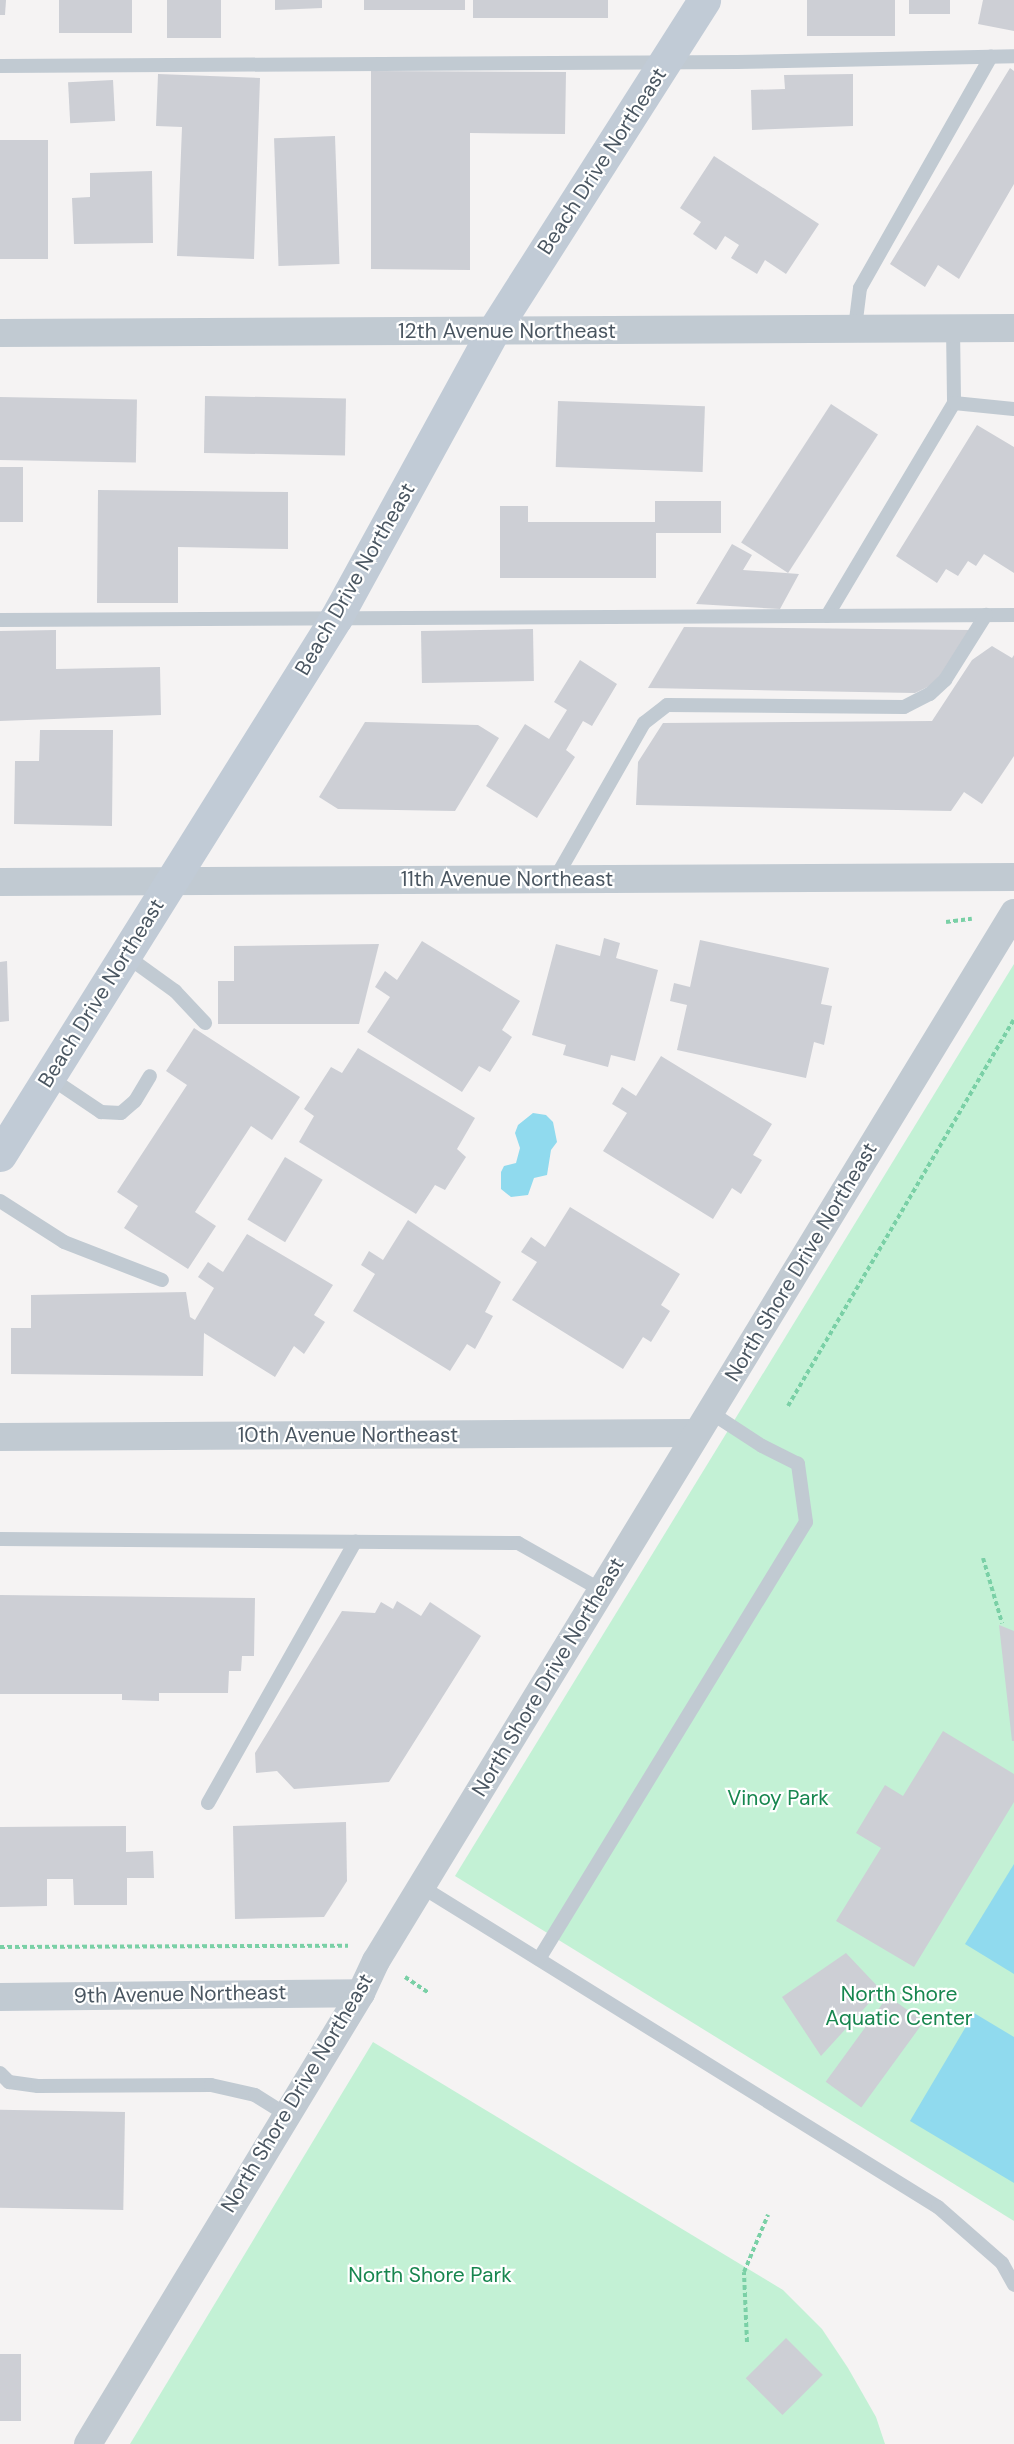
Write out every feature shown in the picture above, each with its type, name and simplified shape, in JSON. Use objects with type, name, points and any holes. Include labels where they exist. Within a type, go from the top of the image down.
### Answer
[{"type":"street","name":"Beach Drive Northeast","points":[[0,1155],[336,618],[494,330],[704,0]]},
{"type":"street","name":"12th Avenue Northeast","points":[[0,333],[1014,328]]},
{"type":"street","name":"11th Avenue Northeast","points":[[0,882],[1014,877]]},
{"type":"street","name":"North Shore Drive Northeast","points":[[88,2444],[361,1993],[376,1961],[1014,913]]},
{"type":"street","name":"10th Avenue Northeast","points":[[0,1437],[702,1423]]},
{"type":"street","name":"9th Avenue Northeast","points":[[0,1998],[361,1993]]},
{"type":"lane","points":[[855,328],[860,288],[991,56]]},
{"type":"lane","points":[[0,66],[665,62],[1014,56]]},
{"type":"lane","points":[[827,616],[954,403],[953,328]]},
{"type":"lane","points":[[954,403],[1014,409]]},
{"type":"lane","points":[[555,879],[644,723],[667,705],[904,707],[930,694],[945,680],[986,615]]},
{"type":"lane","points":[[0,620],[1014,615]]},
{"type":"lane","points":[[124,955],[175,991],[205,1023]]},
{"type":"lane","points":[[48,1077],[101,1112],[121,1113],[135,1101],[150,1076]]},
{"type":"lane","points":[[0,1201],[64,1242],[162,1280]]},
{"type":"lane","points":[[539,1959],[806,1522],[798,1464],[762,1446],[702,1423]]},
{"type":"lane","points":[[0,1539],[518,1543],[601,1590]]},
{"type":"lane","points":[[208,1803],[355,1542]]},
{"type":"lane","points":[[422,1887],[938,2207],[1002,2263],[1014,2285]]},
{"type":"lane","points":[[0,2073],[9,2082],[38,2086],[211,2085],[255,2095],[286,2114]]},
{"type":"path","points":[[788,1406],[1014,1020]]},
{"type":"path","points":[[983,1558],[1002,1623]]},
{"type":"path","points":[[0,1947],[349,1946],[429,1993]]},
{"type":"path","points":[[747,2342],[744,2272],[768,2215]]},
{"type":"green space","name":"Vinoy Park","points":[[1014,964],[1014,2221],[455,1876]]},
{"type":"green space","name":"North Shore Park","points":[[373,2042],[783,2290],[822,2329],[848,2368],[876,2417],[885,2444],[130,2444]]},
{"type":"water","points":[[533,1113],[546,1115],[553,1122],[557,1142],[551,1150],[547,1175],[534,1178],[528,1195],[511,1197],[501,1189],[501,1172],[504,1166],[516,1163],[520,1148],[515,1133],[518,1125]]},
{"type":"water","points":[[1014,1864],[1014,1974],[965,1944]]},
{"type":"water","points":[[974,2013],[1014,2037],[1014,2183],[910,2121]]},
{"type":"building","points":[[0,0],[6,0],[5,15],[0,15]]},
{"type":"building","points":[[59,0],[132,0],[132,33],[59,33]]},
{"type":"building","points":[[167,0],[221,0],[221,38],[167,38]]},
{"type":"building","points":[[275,0],[322,0],[322,8],[275,10]]},
{"type":"building","points":[[364,0],[465,0],[465,10],[364,10]]},
{"type":"building","points":[[473,0],[608,0],[608,18],[473,18]]},
{"type":"building","points":[[807,0],[895,0],[895,36],[807,36]]},
{"type":"building","points":[[909,0],[950,0],[950,14],[909,14]]},
{"type":"building","points":[[983,0],[1014,0],[1014,31],[978,24]]},
{"type":"building","points":[[1010,68],[1014,71],[1014,184],[959,279],[938,265],[925,287],[890,264]]},
{"type":"building","points":[[371,71],[566,72],[565,134],[470,133],[470,270],[371,269]]},
{"type":"building","points":[[158,74],[260,78],[254,259],[177,256],[182,127],[156,126]]},
{"type":"building","points":[[853,74],[853,126],[752,130],[751,90],[785,89],[784,75]]},
{"type":"building","points":[[113,80],[115,121],[70,123],[68,82]]},
{"type":"building","points":[[335,136],[339,264],[279,266],[274,138]]},
{"type":"building","points":[[0,140],[48,140],[48,259],[0,259]]},
{"type":"building","points":[[714,156],[819,224],[786,274],[765,260],[757,274],[731,258],[739,245],[725,236],[716,250],[693,234],[701,222],[680,208]]},
{"type":"building","points":[[152,171],[153,243],[74,244],[72,198],[90,197],[90,173]]},
{"type":"building","points":[[205,396],[346,398],[345,455],[204,453]]},
{"type":"building","points":[[0,397],[137,399],[136,462],[0,460]]},
{"type":"building","points":[[558,401],[705,406],[703,472],[556,467]]},
{"type":"building","points":[[831,404],[878,434],[788,573],[741,542]]},
{"type":"building","points":[[977,425],[1014,447],[1014,573],[984,554],[976,566],[968,561],[958,576],[946,569],[937,583],[896,556]]},
{"type":"building","points":[[0,467],[23,467],[23,522],[0,522]]},
{"type":"building","points":[[98,490],[288,492],[288,549],[178,547],[178,603],[97,603]]},
{"type":"building","points":[[655,501],[721,501],[721,533],[656,533],[656,578],[500,578],[500,506],[528,506],[528,522],[655,522]]},
{"type":"building","points":[[732,544],[752,555],[743,570],[799,574],[780,609],[696,604]]},
{"type":"building","points":[[684,627],[970,630],[938,682],[915,693],[648,688]]},
{"type":"building","points":[[533,629],[534,681],[422,683],[421,631]]},
{"type":"building","points":[[56,630],[56,669],[160,667],[161,715],[0,721],[0,631]]},
{"type":"building","points":[[992,646],[1012,658],[1014,655],[1014,756],[982,804],[964,792],[951,811],[636,805],[638,762],[663,723],[932,721],[972,660]]},
{"type":"building","points":[[580,660],[617,684],[592,726],[583,721],[566,750],[575,757],[537,818],[486,786],[525,724],[549,739],[567,710],[554,702]]},
{"type":"building","points":[[365,722],[478,725],[499,738],[455,811],[338,809],[319,797]]},
{"type":"building","points":[[40,730],[113,730],[112,826],[14,824],[15,761],[39,761]]},
{"type":"building","points":[[604,938],[620,943],[616,958],[658,970],[635,1061],[611,1055],[608,1067],[563,1055],[566,1045],[532,1035],[556,944],[600,956]]},
{"type":"building","points":[[700,940],[829,968],[821,1004],[832,1006],[824,1045],[814,1042],[806,1078],[677,1050],[687,1005],[670,1001],[674,983],[690,987]]},
{"type":"building","points":[[422,941],[520,1001],[502,1030],[512,1037],[490,1072],[479,1066],[462,1092],[367,1032],[390,997],[375,987],[385,971],[397,980]]},
{"type":"building","points":[[379,944],[359,1024],[218,1024],[218,981],[234,981],[234,946]]},
{"type":"building","points":[[7,961],[9,1021],[0,1022],[0,962]]},
{"type":"building","points":[[194,1028],[300,1097],[272,1140],[251,1126],[195,1212],[216,1226],[188,1269],[124,1228],[138,1206],[117,1192],[187,1085],[166,1071]]},
{"type":"building","points":[[358,1048],[475,1118],[457,1149],[466,1157],[445,1190],[435,1185],[416,1214],[299,1142],[314,1116],[304,1109],[331,1067],[342,1073]]},
{"type":"building","points":[[661,1056],[772,1124],[753,1155],[762,1160],[741,1194],[732,1188],[713,1219],[603,1151],[627,1113],[612,1104],[622,1087],[636,1096]]},
{"type":"building","points":[[285,1157],[323,1180],[285,1242],[247,1220]]},
{"type":"building","points":[[570,1207],[680,1274],[661,1305],[670,1311],[651,1342],[643,1337],[623,1369],[512,1300],[537,1262],[521,1252],[531,1237],[545,1247]]},
{"type":"building","points":[[408,1220],[501,1282],[485,1312],[493,1316],[475,1349],[467,1344],[450,1371],[353,1311],[375,1274],[361,1265],[369,1251],[383,1260]]},
{"type":"building","points":[[247,1234],[333,1285],[314,1315],[325,1322],[304,1354],[294,1346],[275,1377],[204,1333],[203,1376],[11,1374],[11,1328],[31,1328],[31,1295],[186,1292],[190,1317],[195,1320],[214,1288],[198,1277],[208,1262],[223,1272]]},
{"type":"building","points":[[0,1595],[255,1598],[254,1656],[242,1656],[241,1671],[229,1671],[228,1693],[159,1693],[159,1701],[122,1700],[122,1694],[0,1694]]},
{"type":"building","points":[[397,1601],[421,1616],[430,1602],[481,1636],[389,1782],[294,1789],[277,1771],[256,1773],[255,1753],[342,1611],[375,1613],[381,1602],[393,1609]]},
{"type":"building","points":[[999,1625],[1014,1631],[1014,1741],[1012,1741]]},
{"type":"building","points":[[943,1731],[1014,1774],[1014,1802],[914,1967],[836,1921],[881,1848],[856,1833],[885,1785],[903,1796]]},
{"type":"building","points":[[346,1822],[347,1881],[324,1917],[235,1919],[233,1826]]},
{"type":"building","points":[[126,1826],[126,1852],[153,1851],[154,1878],[127,1878],[127,1905],[74,1905],[73,1879],[47,1879],[47,1906],[0,1907],[0,1827]]},
{"type":"building","points":[[846,1953],[881,1990],[821,2056],[782,1997]]},
{"type":"building","points":[[888,1996],[924,2022],[861,2108],[826,2082]]},
{"type":"building","points":[[0,2110],[125,2112],[123,2210],[0,2208]]},
{"type":"building","points":[[786,2338],[823,2375],[782,2415],[746,2378]]},
{"type":"building","points":[[0,2354],[21,2354],[21,2421],[0,2421]]},
{"type":"park label","name":"North Shore Aquatic Center","points":[[899,2006]]}]
